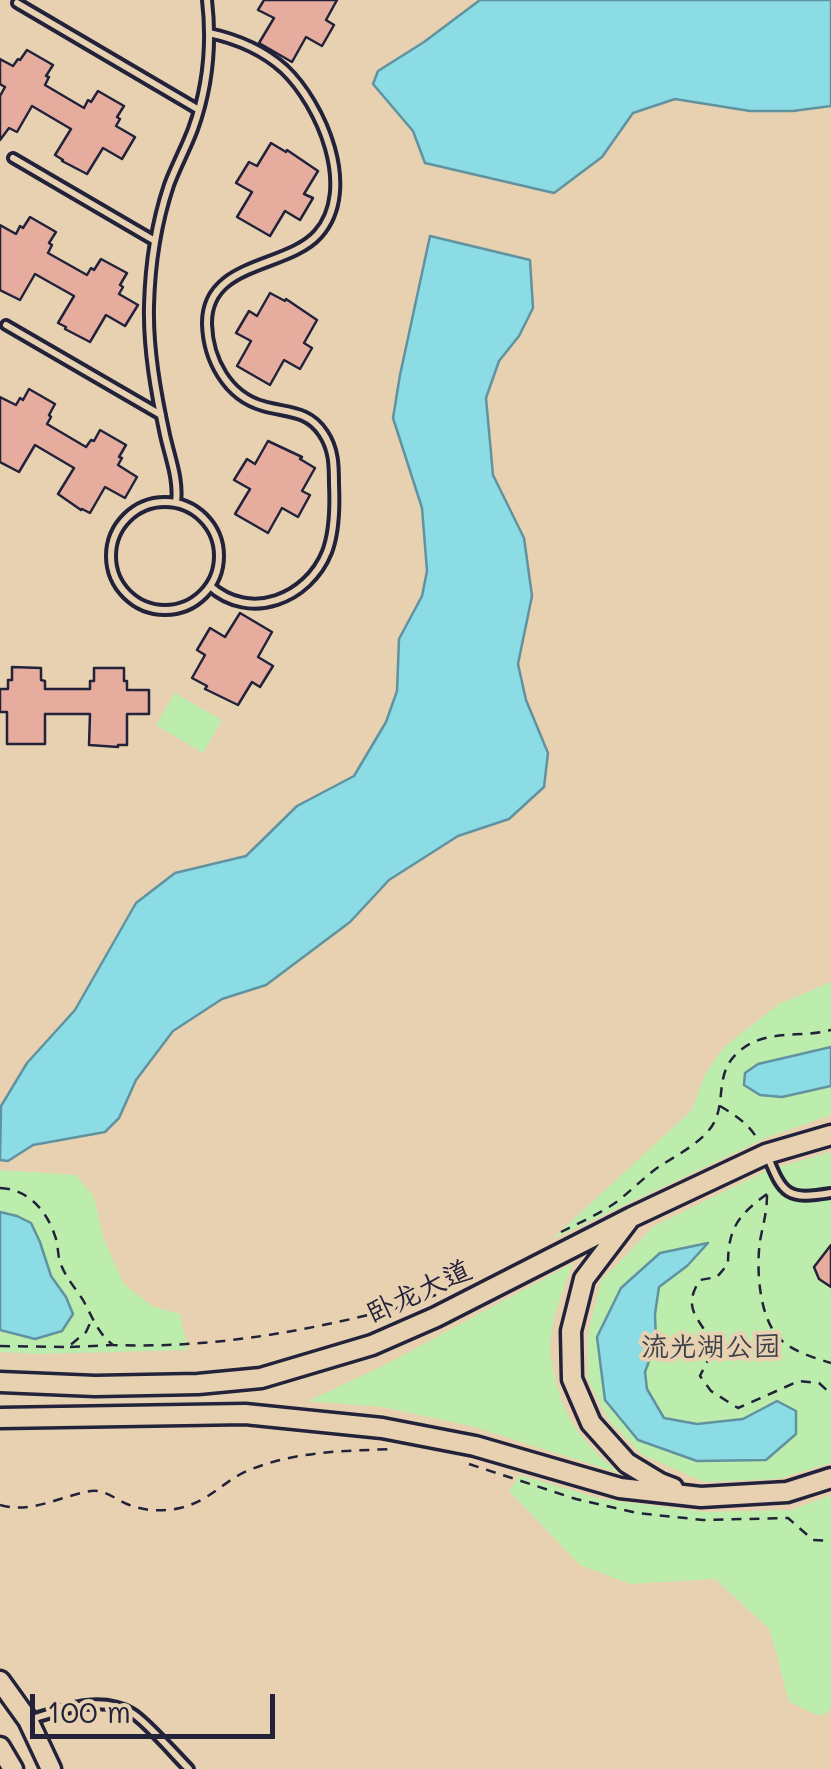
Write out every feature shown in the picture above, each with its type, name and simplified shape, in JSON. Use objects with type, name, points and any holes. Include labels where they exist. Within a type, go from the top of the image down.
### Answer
[{"type":"main road","name":"卧龙大道","points":[[0,1382],[95,1386],[261,1378],[372,1345],[766,1154],[831,1135]]},
{"type":"main road","points":[[632,1217],[584,1279],[571,1331],[572,1379],[590,1423],[627,1463],[660,1483],[702,1497]]},
{"type":"main road","points":[[0,1418],[245,1414],[382,1428],[475,1446],[620,1488],[702,1497],[788,1492],[831,1478]]},
{"type":"main road","points":[[0,1681],[28,1720],[51,1769]]},
{"type":"main road","points":[[0,1747],[13,1769]]},
{"type":"lane","points":[[176,503],[176,480],[161,415],[149,330],[150,280],[168,189],[199,110],[207,70],[207,0]]},
{"type":"lane","points":[[16,2],[199,110]]},
{"type":"lane","points":[[209,34],[258,51],[284,69],[314,110],[332,156],[337,184],[334,204],[318,234],[285,255],[226,282],[210,304],[207,326],[217,368],[232,388],[263,406],[301,414],[326,437],[334,469],[329,546],[309,580],[272,602],[239,603],[210,586]]},
{"type":"lane","points":[[14,158],[155,241]]},
{"type":"lane","points":[[6,324],[161,415]]},
{"type":"lane","points":[[160,502],[176,503],[202,516],[215,534],[220,556],[210,586],[192,603],[159,610],[138,602],[121,588],[110,556],[115,533],[138,509],[160,502]]},
{"type":"lane","points":[[766,1154],[778,1182],[789,1194],[831,1194]]},
{"type":"lane","points":[[28,1720],[76,1706],[102,1704],[134,1714],[189,1769]]},
{"type":"path","points":[[554,1237],[616,1202],[713,1125],[725,1070],[738,1051],[772,1036],[831,1030]]},
{"type":"path","points":[[719,1106],[752,1130],[766,1154]]},
{"type":"path","points":[[0,1188],[29,1196],[46,1216],[56,1238],[60,1264],[104,1338],[114,1345]]},
{"type":"path","points":[[831,1363],[781,1340],[767,1321],[758,1258],[767,1215],[766,1194],[745,1210],[728,1241],[728,1264],[717,1277],[700,1280],[693,1290],[693,1316],[707,1334],[710,1352],[700,1376],[711,1391],[738,1408],[799,1381],[818,1383],[831,1394]]},
{"type":"path","points":[[0,1346],[210,1344],[293,1332],[423,1302],[455,1287]]},
{"type":"path","points":[[68,1347],[86,1332],[92,1318]]},
{"type":"path","points":[[0,1505],[34,1506],[95,1490],[150,1511],[179,1508],[206,1499],[243,1472],[279,1460],[323,1452],[402,1449]]},
{"type":"path","points":[[467,1463],[636,1514],[703,1520],[788,1518],[813,1540],[831,1541]]},
{"type":"green space","points":[[175,693],[222,720],[203,753],[156,725]]},
{"type":"green space","points":[[831,982],[831,1115],[766,1138],[551,1240],[692,1110],[705,1074],[724,1047],[779,1004]]},
{"type":"green space","name":"流光湖公园","points":[[831,1152],[831,1463],[778,1479],[704,1482],[641,1454],[608,1419],[588,1380],[588,1334],[601,1281],[654,1226],[768,1170]]},
{"type":"green space","points":[[0,1170],[76,1175],[94,1197],[104,1240],[124,1284],[152,1306],[180,1314],[188,1350],[0,1352]]},
{"type":"green space","points":[[573,1263],[553,1325],[551,1362],[570,1419],[586,1442],[619,1473],[471,1426],[382,1407],[308,1401],[385,1365]]},
{"type":"green space","points":[[520,1475],[601,1499],[706,1512],[791,1510],[831,1495],[831,1710],[820,1716],[789,1702],[770,1630],[715,1579],[630,1584],[580,1565],[509,1491]]},
{"type":"water","points":[[480,0],[831,0],[831,106],[750,111],[675,99],[633,113],[602,157],[554,193],[425,163],[413,131],[373,84],[378,71]]},
{"type":"water","points":[[430,236],[530,260],[533,308],[519,336],[499,361],[486,398],[493,475],[524,538],[532,596],[518,664],[526,700],[548,753],[544,787],[509,819],[458,836],[389,880],[350,922],[266,985],[222,999],[173,1031],[136,1080],[119,1118],[105,1132],[33,1145],[8,1161],[0,1160],[1,1106],[27,1063],[75,1010],[136,903],[175,873],[246,856],[297,806],[354,776],[386,722],[397,691],[399,639],[422,596],[427,571],[422,508],[393,418]]},
{"type":"water","points":[[831,1047],[831,1086],[782,1097],[760,1095],[744,1085],[745,1073],[758,1064]]},
{"type":"water","points":[[0,1212],[31,1223],[51,1276],[73,1314],[62,1331],[35,1339],[0,1330]]},
{"type":"water","points":[[708,1243],[687,1266],[659,1287],[656,1342],[645,1372],[647,1389],[664,1418],[697,1424],[743,1419],[777,1401],[796,1411],[796,1434],[766,1460],[697,1461],[638,1440],[605,1400],[597,1337],[621,1288],[660,1253]]},
{"type":"building","points":[[264,0],[337,0],[326,20],[334,25],[322,46],[306,37],[292,62],[259,43],[274,18],[258,10]]},
{"type":"building","points":[[27,50],[53,65],[45,85],[84,108],[98,91],[124,106],[116,126],[135,137],[122,159],[103,148],[87,174],[62,161],[55,155],[71,129],[32,106],[17,132],[9,128],[0,140],[0,96],[5,87],[0,84],[0,59],[13,66]]},
{"type":"building","points":[[271,143],[318,171],[304,194],[313,198],[300,220],[285,211],[270,236],[237,217],[252,192],[236,183],[249,162],[257,166]]},
{"type":"building","points":[[30,217],[56,232],[48,253],[87,275],[101,259],[127,273],[119,294],[138,305],[125,326],[106,315],[90,342],[65,329],[58,323],[74,296],[35,274],[20,300],[0,290],[0,225],[16,234]]},
{"type":"building","points":[[270,293],[317,320],[304,343],[312,348],[300,369],[284,360],[270,385],[237,366],[251,341],[236,333],[249,311],[257,316]]},
{"type":"building","points":[[29,389],[55,404],[47,424],[86,447],[100,430],[126,445],[118,465],[137,477],[125,498],[105,487],[90,513],[81,510],[58,494],[74,468],[35,445],[19,472],[0,462],[0,397],[16,405]]},
{"type":"building","points":[[268,441],[302,457],[315,468],[302,491],[310,495],[298,517],[282,508],[268,533],[235,514],[250,489],[234,480],[247,459],[255,464]]},
{"type":"building","points":[[240,613],[272,632],[258,657],[273,666],[260,687],[252,682],[238,705],[192,678],[205,655],[197,650],[210,628],[225,637]]},
{"type":"building","points":[[12,667],[41,668],[45,689],[90,689],[94,668],[124,668],[127,690],[149,690],[149,714],[127,714],[127,745],[118,747],[89,745],[90,714],[45,714],[45,744],[7,744],[7,712],[0,712],[0,689],[8,689]]},
{"type":"building","points":[[831,1245],[831,1287],[819,1279],[814,1267]]}]
